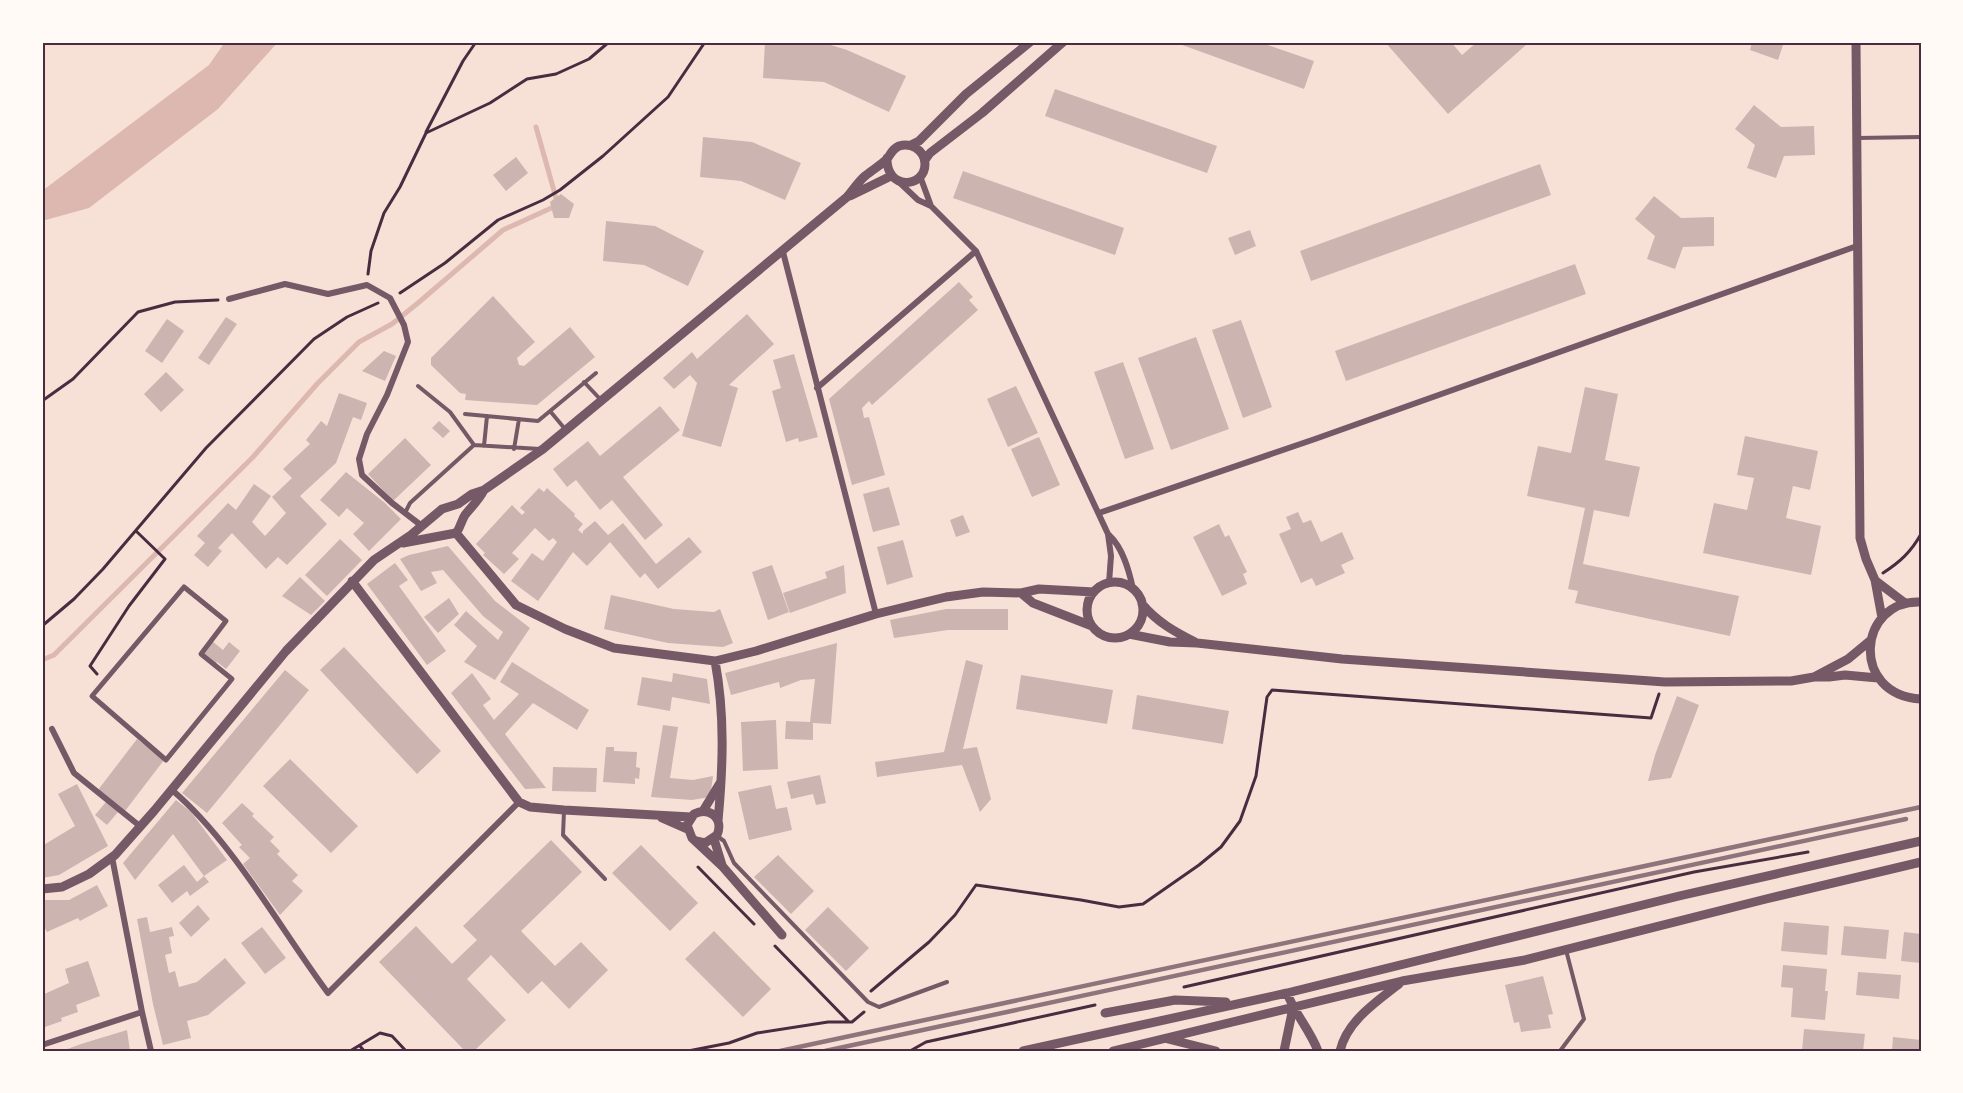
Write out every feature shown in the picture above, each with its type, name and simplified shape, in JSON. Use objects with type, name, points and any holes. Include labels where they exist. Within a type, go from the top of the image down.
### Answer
[{"type":"street","points":[[42,889],[62,887],[89,874],[112,857],[141,827],[286,651],[352,580],[374,560],[442,509],[458,504],[472,494],[484,490],[543,449],[783,252],[847,197],[864,177],[887,158],[892,150],[901,145],[911,145],[920,141],[966,94],[1030,42]]},
{"type":"street","points":[[847,197],[895,179],[914,181],[924,169],[925,160],[930,153],[982,113],[1063,42]]},
{"type":"street","points":[[1856,42],[1860,538],[1875,580],[1882,618]]},
{"type":"street","points":[[911,145],[920,151],[925,160]]},
{"type":"street","points":[[887,158],[887,168],[895,179],[918,200],[931,206],[976,250],[1108,534],[1111,556],[1109,583]]},
{"type":"street","points":[[920,176],[931,206]]},
{"type":"street","points":[[1099,513],[1315,439],[1857,246]]},
{"type":"street","points":[[817,388],[976,250]]},
{"type":"street","points":[[783,252],[876,614]]},
{"type":"street","points":[[229,299],[285,284],[328,294],[366,285],[391,300],[404,325],[408,342],[358,459],[362,475],[422,526]]},
{"type":"street","points":[[397,545],[456,533],[462,521],[479,501],[484,490]]},
{"type":"street","points":[[448,508],[455,509],[462,521]]},
{"type":"street","points":[[437,513],[435,525],[443,534]]},
{"type":"street","points":[[456,533],[516,605],[565,629],[614,648],[715,661],[756,651],[876,614],[946,597],[983,592],[1021,593],[1039,589],[1094,592]]},
{"type":"street","points":[[1108,534],[1117,542],[1130,573],[1133,589],[1142,604],[1172,630],[1197,643]]},
{"type":"street","points":[[352,580],[519,802],[530,807],[564,810],[691,817],[703,811],[722,782]]},
{"type":"street","points":[[1875,580],[1905,603]]},
{"type":"street","points":[[1092,626],[1087,612],[1094,592],[1102,585],[1109,583],[1126,584],[1133,589]]},
{"type":"street","points":[[184,587],[226,621],[201,654],[232,679],[166,760],[92,696],[105,681],[184,587]]},
{"type":"street","points":[[1021,593],[1033,603],[1092,626],[1105,636],[1113,638],[1129,634],[1170,642],[1342,659],[1665,682],[1791,681],[1814,676],[1848,659],[1871,640]]},
{"type":"street","points":[[1921,602],[1905,603],[1892,609],[1882,618],[1874,632],[1870,647],[1872,663],[1878,678],[1886,687],[1910,699],[1921,699]]},
{"type":"street","points":[[1129,634],[1141,621],[1142,604]]},
{"type":"street","points":[[696,841],[705,843],[715,837],[719,831],[722,782],[721,698],[715,661]]},
{"type":"street","points":[[1814,676],[1828,678],[1845,675],[1878,678]]},
{"type":"street","points":[[52,729],[74,773],[141,827]]},
{"type":"street","points":[[172,790],[194,809],[232,857],[328,993],[519,802]]},
{"type":"street","points":[[703,811],[712,813],[718,821]]},
{"type":"street","points":[[657,816],[687,829],[692,838],[723,867],[782,935]]},
{"type":"street","points":[[687,829],[691,817]]},
{"type":"street","points":[[715,837],[723,867]]},
{"type":"street","points":[[1023,1051],[1287,993],[1679,896],[1921,841]]},
{"type":"street","points":[[112,857],[151,1051]]},
{"type":"street","points":[[1113,1051],[1402,981],[1525,960],[1921,862]]},
{"type":"street","points":[[1340,1051],[1354,1024],[1402,981]]},
{"type":"street","points":[[1287,993],[1293,1008],[1312,1034],[1318,1051]]},
{"type":"street","points":[[1105,1013],[1175,1000],[1237,1003]]},
{"type":"street","points":[[1284,1051],[1293,1008]]},
{"type":"street","points":[[42,1045],[142,1012]]},
{"type":"street","points":[[1166,1038],[1216,1051]]},
{"type":"lane","points":[[1856,138],[1921,137]]},
{"type":"lane","points":[[465,414],[538,421],[596,373]]},
{"type":"lane","points":[[584,382],[602,401]]},
{"type":"lane","points":[[418,386],[450,412],[474,445]]},
{"type":"lane","points":[[550,411],[567,430]]},
{"type":"lane","points":[[484,446],[487,416]]},
{"type":"lane","points":[[514,448],[519,419]]},
{"type":"lane","points":[[405,513],[410,503],[474,445],[543,449]]},
{"type":"lane","points":[[564,810],[563,835],[605,879]]},
{"type":"lane","points":[[715,837],[724,841],[734,863],[868,1002],[879,1007],[947,982]]},
{"type":"lane","points":[[1560,1051],[1584,1019],[1566,950]]},
{"type":"path","points":[[366,285],[371,251],[384,213],[400,187],[462,61],[476,42]]},
{"type":"path","points":[[426,133],[490,103],[527,79],[556,74],[589,58],[609,42]]},
{"type":"path","points":[[42,626],[74,599],[103,569],[206,448],[314,339],[347,317],[391,300],[445,263],[498,220],[560,190],[603,156],[668,97],[705,42]]},
{"type":"path","points":[[42,401],[73,379],[138,312],[175,302],[229,299]]},
{"type":"path","points":[[105,681],[90,666],[129,606],[165,559],[136,531]]},
{"type":"path","points":[[1875,580],[1898,564],[1912,550],[1921,534]]},
{"type":"path","points":[[688,1051],[729,1043],[757,1033],[828,1022],[852,1022],[865,1011],[872,991],[929,942],[955,915],[976,885],[1119,907],[1143,904],[1199,866],[1221,847],[1240,821],[1256,776],[1267,697],[1272,690],[1651,718],[1665,682]]},
{"type":"path","points":[[1176,988],[1694,872],[1814,851]]},
{"type":"path","points":[[910,1051],[926,1042],[1101,1004]]},
{"type":"path","points":[[350,1051],[380,1033],[392,1036],[406,1051]]},
{"type":"path","points":[[360,1046],[364,1051]]},
{"type":"shaded area","points":[[225,42],[278,42],[218,109],[89,208],[42,221],[42,191],[209,65]]},
{"type":"building","points":[[765,42],[821,42],[847,50],[906,76],[889,112],[824,82],[763,78]]},
{"type":"building","points":[[1174,42],[1259,42],[1314,61],[1304,89]]},
{"type":"building","points":[[1385,42],[1451,42],[1462,55],[1477,42],[1525,42],[1527,44],[1448,114]]},
{"type":"building","points":[[1752,42],[1784,42],[1778,60],[1750,50]]},
{"type":"building","points":[[1055,89],[1217,146],[1207,173],[1045,116]]},
{"type":"building","points":[[1754,105],[1781,127],[1814,126],[1815,155],[1784,156],[1776,178],[1747,168],[1755,145],[1735,129]]},
{"type":"building","points":[[703,137],[752,142],[801,163],[785,200],[741,181],[700,177]]},
{"type":"building","points":[[516,157],[528,173],[506,191],[493,175]]},
{"type":"building","points":[[1540,164],[1551,195],[1311,281],[1300,251]]},
{"type":"building","points":[[963,171],[1124,228],[1115,255],[953,198]]},
{"type":"building","points":[[561,194],[574,204],[569,218],[554,218],[550,202]]},
{"type":"building","points":[[1654,196],[1681,218],[1714,217],[1714,246],[1683,247],[1675,269],[1647,259],[1655,236],[1635,219]]},
{"type":"building","points":[[606,221],[655,226],[704,251],[688,286],[644,265],[603,261]]},
{"type":"building","points":[[1250,230],[1256,246],[1235,255],[1228,238]]},
{"type":"building","points":[[1575,264],[1586,294],[1346,381],[1335,351]]},
{"type":"building","points":[[959,282],[973,297],[969,300],[978,310],[872,405],[869,401],[862,408],[864,418],[869,417],[885,475],[852,485],[829,399]]},
{"type":"building","points":[[493,296],[535,342],[517,358],[519,365],[524,366],[570,327],[595,357],[537,405],[465,400],[466,394],[460,393],[431,365],[431,358]]},
{"type":"building","points":[[747,314],[774,344],[729,385],[738,388],[721,447],[682,436],[697,383],[690,375],[674,389],[663,378],[692,352],[697,359]]},
{"type":"building","points":[[226,317],[237,324],[209,365],[198,358]]},
{"type":"building","points":[[167,319],[184,331],[162,363],[145,351]]},
{"type":"building","points":[[1241,320],[1272,407],[1243,418],[1212,330]]},
{"type":"building","points":[[1196,337],[1229,429],[1171,450],[1138,358]]},
{"type":"building","points":[[384,351],[396,356],[385,381],[362,371]]},
{"type":"building","points":[[794,354],[818,437],[799,442],[798,438],[786,442],[772,391],[781,388],[773,360]]},
{"type":"building","points":[[1123,362],[1154,449],[1125,459],[1094,372]]},
{"type":"building","points":[[166,372],[184,390],[161,412],[144,394]]},
{"type":"building","points":[[1016,386],[1038,433],[1008,447],[987,399]]},
{"type":"building","points":[[1585,387],[1618,394],[1605,460],[1640,467],[1629,517],[1594,510],[1583,564],[1739,596],[1730,636],[1575,603],[1578,591],[1568,589],[1585,508],[1527,496],[1538,446],[1571,453]]},
{"type":"building","points":[[339,393],[367,403],[361,420],[353,417],[336,463],[300,496],[327,524],[287,565],[278,557],[266,569],[232,533],[218,548],[222,551],[208,567],[194,555],[205,543],[197,536],[228,503],[236,510],[254,484],[271,496],[252,522],[265,536],[286,513],[272,497],[292,478],[283,469],[310,444],[306,440],[321,421],[327,426]]},
{"type":"building","points":[[660,406],[680,430],[623,477],[663,525],[645,540],[612,500],[600,510],[576,480],[567,487],[553,469],[588,441],[600,456]]},
{"type":"building","points":[[439,421],[450,431],[443,438],[432,428]]},
{"type":"building","points":[[1745,436],[1818,451],[1810,490],[1793,486],[1786,518],[1821,526],[1811,575],[1703,553],[1714,503],[1747,510],[1754,478],[1737,475]]},
{"type":"building","points":[[1039,437],[1060,485],[1032,497],[1011,449]]},
{"type":"building","points":[[405,438],[431,465],[393,501],[368,474]]},
{"type":"building","points":[[346,472],[401,519],[369,551],[353,534],[364,523],[347,508],[339,517],[320,500]]},
{"type":"building","points":[[889,487],[900,525],[873,532],[863,494]]},
{"type":"building","points":[[539,488],[544,492],[547,488],[575,514],[574,516],[583,524],[578,530],[583,534],[583,531],[595,521],[608,535],[623,523],[656,564],[689,537],[702,552],[658,589],[645,573],[640,578],[610,542],[587,566],[573,552],[538,601],[511,581],[532,553],[543,561],[557,542],[553,538],[549,541],[535,528],[512,553],[519,559],[504,574],[483,555],[485,553],[476,544],[512,505],[522,515],[525,512],[520,508]]},
{"type":"building","points":[[1298,512],[1303,523],[1311,520],[1321,542],[1342,532],[1354,559],[1341,565],[1345,573],[1316,586],[1312,578],[1301,583],[1279,534],[1291,529],[1286,517]]},
{"type":"building","points":[[963,515],[970,532],[956,537],[950,520]]},
{"type":"building","points":[[1219,524],[1225,537],[1229,535],[1247,572],[1243,574],[1247,584],[1222,596],[1193,537]]},
{"type":"building","points":[[340,539],[362,560],[327,596],[305,575]]},
{"type":"building","points":[[903,540],[913,577],[887,585],[877,547]]},
{"type":"building","points":[[448,546],[495,601],[530,628],[495,680],[464,662],[477,646],[454,625],[466,611],[498,640],[503,632],[483,616],[443,570],[431,572],[437,583],[421,591],[400,559]]},
{"type":"building","points":[[395,563],[408,580],[399,586],[446,651],[427,665],[367,584]]},
{"type":"building","points":[[772,565],[789,612],[768,620],[752,572]]},
{"type":"building","points":[[844,565],[846,593],[790,613],[783,593],[827,578],[825,572]]},
{"type":"building","points":[[300,577],[325,601],[311,615],[282,596]]},
{"type":"building","points":[[611,595],[674,609],[714,612],[720,609],[733,643],[723,647],[668,643],[604,629]]},
{"type":"building","points":[[449,598],[459,614],[438,633],[424,617]]},
{"type":"building","points":[[946,609],[1008,609],[1008,630],[948,630],[894,638],[890,620]]},
{"type":"building","points":[[212,641],[223,650],[229,642],[240,651],[226,669],[202,654]]},
{"type":"building","points":[[837,643],[831,724],[813,723],[813,740],[785,739],[786,721],[810,722],[815,679],[801,680],[780,688],[779,682],[731,695],[725,673]]},
{"type":"building","points":[[344,647],[441,751],[417,774],[320,670]]},
{"type":"building","points":[[966,660],[983,665],[963,749],[977,747],[991,799],[980,812],[962,765],[877,777],[875,762],[944,752]]},
{"type":"building","points":[[512,662],[589,710],[577,730],[533,703],[505,734],[546,788],[525,789],[451,693],[472,673],[491,699],[483,705],[494,720],[519,694],[500,682]]},
{"type":"building","points":[[285,670],[309,690],[207,813],[182,793]]},
{"type":"building","points":[[673,673],[707,679],[710,704],[672,697],[670,711],[637,705],[642,677],[672,682]]},
{"type":"building","points":[[1021,675],[1113,690],[1107,724],[1016,709]]},
{"type":"building","points":[[1137,695],[1229,711],[1223,744],[1132,729]]},
{"type":"building","points":[[1677,696],[1699,705],[1671,778],[1648,781],[1655,755]]},
{"type":"building","points":[[776,720],[778,769],[743,771],[741,722]]},
{"type":"building","points":[[663,725],[678,727],[670,778],[693,780],[713,776],[710,797],[692,800],[651,797]]},
{"type":"building","points":[[137,739],[164,760],[125,811],[98,790]]},
{"type":"building","points":[[606,747],[614,747],[614,751],[637,752],[636,767],[640,768],[639,779],[635,778],[635,784],[603,782]]},
{"type":"building","points":[[290,759],[358,826],[331,853],[263,786]]},
{"type":"building","points":[[553,767],[597,768],[596,792],[552,791]]},
{"type":"building","points":[[820,775],[826,803],[816,805],[813,794],[791,799],[787,782]]},
{"type":"building","points":[[77,784],[108,846],[59,875],[42,878],[42,846],[75,826],[58,794]]},
{"type":"building","points":[[771,785],[776,809],[787,807],[792,830],[749,840],[738,792]]},
{"type":"building","points":[[176,800],[191,812],[227,860],[204,876],[173,834],[135,880],[123,863]]},
{"type":"building","points":[[106,802],[118,812],[107,825],[95,815]]},
{"type":"building","points":[[242,803],[274,837],[270,841],[280,851],[277,854],[298,875],[292,881],[303,891],[280,915],[243,864],[250,858],[239,847],[242,845],[222,823]]},
{"type":"building","points":[[551,840],[582,872],[521,931],[555,966],[581,942],[608,970],[569,1009],[542,981],[528,994],[491,955],[467,979],[506,1020],[474,1051],[465,1051],[379,962],[416,926],[452,964],[477,940],[463,926]]},
{"type":"building","points":[[641,845],[698,903],[670,931],[612,873]]},
{"type":"building","points":[[778,855],[814,891],[791,914],[754,877]]},
{"type":"building","points":[[184,865],[197,882],[204,876],[209,882],[190,896],[187,891],[172,903],[158,885]]},
{"type":"building","points":[[97,885],[108,906],[80,921],[78,918],[47,932],[42,923],[42,900],[69,900]]},
{"type":"building","points":[[198,905],[210,919],[191,937],[179,923]]},
{"type":"building","points":[[828,907],[869,948],[846,971],[805,930]]},
{"type":"building","points":[[147,917],[150,932],[172,927],[174,936],[169,937],[172,953],[165,955],[169,973],[175,971],[179,987],[197,982],[225,958],[246,983],[208,1015],[187,1021],[191,1038],[163,1045],[137,919]]},
{"type":"building","points":[[1784,922],[1829,926],[1827,955],[1781,951]]},
{"type":"building","points":[[1844,926],[1889,930],[1886,959],[1841,955]]},
{"type":"building","points":[[262,927],[286,958],[265,974],[241,943]]},
{"type":"building","points":[[714,931],[771,989],[743,1017],[685,959]]},
{"type":"building","points":[[1904,932],[1921,934],[1921,963],[1901,961]]},
{"type":"building","points":[[88,961],[100,996],[76,1005],[78,1012],[42,1028],[42,995],[69,983],[65,969]]},
{"type":"building","points":[[1783,965],[1827,969],[1825,991],[1828,991],[1825,1020],[1791,1017],[1793,988],[1781,987]]},
{"type":"building","points":[[1858,972],[1901,975],[1899,999],[1856,995]]},
{"type":"building","points":[[1543,976],[1553,1014],[1548,1015],[1551,1028],[1521,1032],[1519,1022],[1514,1023],[1505,985]]},
{"type":"building","points":[[1804,1029],[1865,1034],[1863,1051],[1802,1051]]},
{"type":"building","points":[[127,1030],[130,1051],[62,1051],[81,1044]]},
{"type":"building","points":[[1893,1037],[1921,1040],[1921,1051],[1892,1051]]},
{"type":"waterway","points":[[42,660],[54,655],[253,457],[317,384],[359,342],[392,324],[503,230],[558,205],[536,127]]},
{"type":"railway","points":[[780,1051],[1921,807]]},
{"type":"railway","points":[[825,1051],[1906,819]]}]
